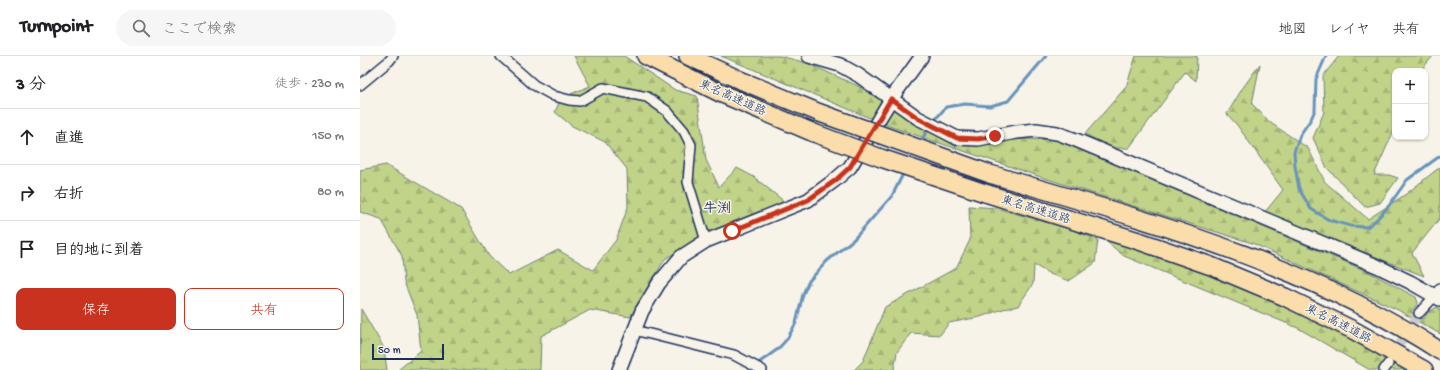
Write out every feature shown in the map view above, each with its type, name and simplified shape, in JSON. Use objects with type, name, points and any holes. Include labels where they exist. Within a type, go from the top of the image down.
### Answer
[{"type":"highway","name":"東名高速道路","points":[[646,56],[720,93],[814,133],[881,158],[1212,266],[1285,297],[1353,330],[1424,370]]},
{"type":"highway","name":"東名高速道路","points":[[688,56],[820,114],[990,174],[1155,223],[1264,263],[1346,298],[1385,318],[1440,351]]},
{"type":"street","points":[[360,85],[393,56]]},
{"type":"street","points":[[501,56],[534,85],[554,96],[569,100],[580,100],[603,88],[647,97],[667,111],[684,131],[691,145],[688,182],[706,241]]},
{"type":"street","points":[[809,56],[840,65],[858,75],[918,118],[957,138],[978,139],[1036,130],[1057,133],[1377,266],[1438,294],[1418,314]]},
{"type":"street","points":[[619,370],[642,311],[659,283],[681,257],[706,241],[808,200],[823,190],[850,167],[891,99],[922,56]]},
{"type":"street","points":[[634,330],[734,355],[762,370]]},
{"type":"green space","points":[[574,56],[624,56],[675,90],[697,96],[706,160],[719,187],[737,168],[754,177],[786,203],[700,237],[665,259],[630,317],[590,310],[541,336],[540,370],[398,370],[421,351],[417,315],[404,282],[402,256],[381,219],[360,212],[360,170],[386,165],[461,209],[489,256],[509,275],[558,250],[593,270],[616,240],[628,207],[627,169],[605,142],[572,126],[555,112],[561,98],[590,86]]},
{"type":"green space","points":[[721,56],[780,56],[807,63],[858,86],[955,146],[1025,139],[1058,140],[1369,272],[1416,297],[1418,303],[1411,312],[1424,319],[1427,313],[1437,307],[1440,309],[1440,334],[1398,310],[1252,243],[1044,178],[889,126]]},
{"type":"green space","points":[[1136,56],[1197,56],[1196,81],[1185,72],[1129,148],[1112,148],[1085,134],[1126,87]]},
{"type":"green space","points":[[1339,56],[1433,56],[1423,68],[1392,68],[1392,135],[1374,175],[1389,175],[1398,178],[1380,203],[1365,207],[1327,168],[1313,138],[1324,112],[1323,76]]},
{"type":"green space","points":[[1260,64],[1252,104],[1272,124],[1308,148],[1325,182],[1368,219],[1406,194],[1440,167],[1440,218],[1412,253],[1424,276],[1264,213],[1283,190],[1237,125],[1227,114],[1242,89]]},
{"type":"green space","points":[[969,206],[996,208],[1070,229],[1098,240],[1095,263],[1069,281],[1050,274],[1034,265],[1033,284],[1018,306],[1003,309],[980,317],[949,323],[940,335],[911,333],[897,352],[894,370],[854,370],[863,361],[885,307],[956,268],[970,240]]},
{"type":"green space","points":[[1102,238],[1240,284],[1368,344],[1411,370],[1370,370],[1298,328],[1124,256]]},
{"type":"green space","points":[[361,309],[384,348],[387,370],[360,370]]},
{"type":"waterway","points":[[933,122],[946,107],[965,104],[990,106],[1008,101],[1046,56]]},
{"type":"waterway","points":[[1326,56],[1316,79],[1315,110],[1311,119],[1300,135],[1294,152],[1299,189],[1311,209],[1329,220],[1351,226],[1367,227],[1388,207],[1407,180],[1440,156]]},
{"type":"waterway","points":[[920,142],[929,128]]},
{"type":"waterway","points":[[757,364],[778,349],[787,339],[796,323],[803,294],[809,281],[827,261],[854,239],[892,196],[904,172]]},
{"type":"tunnel","points":[[1392,357],[1419,313]]},
{"type":"district","name":"牛渕","points":[[717,207]]},
{"type":"route","points":[[732,231],[808,200],[836,180],[850,167],[891,99],[918,118],[957,138],[978,139],[995,136]]}]
